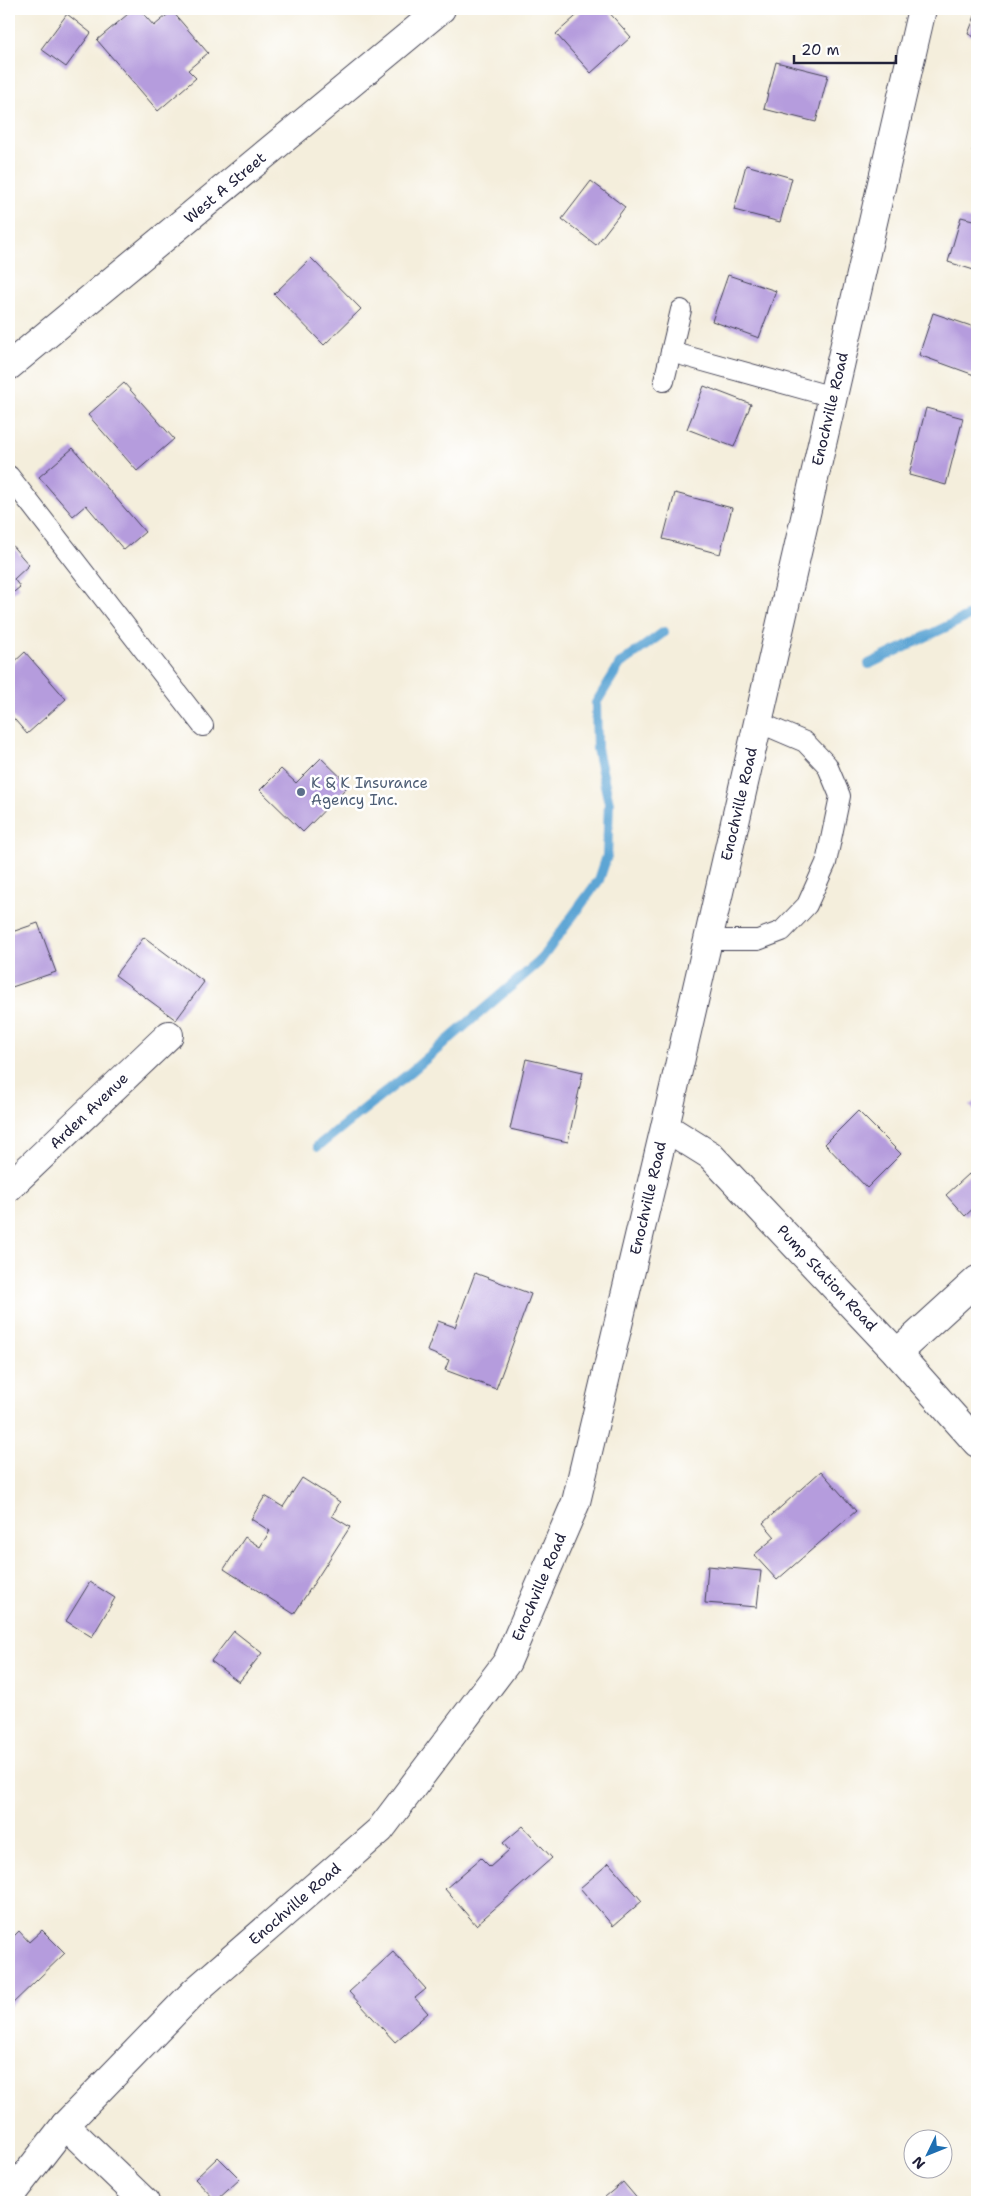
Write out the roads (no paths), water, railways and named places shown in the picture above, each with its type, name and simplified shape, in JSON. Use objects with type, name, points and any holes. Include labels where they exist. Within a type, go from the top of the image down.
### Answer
[{"type":"street","name":"West A Street","points":[[9,366],[441,9]]},
{"type":"street","name":"Enochville Road","points":[[9,2197],[65,2125],[195,1991],[380,1830],[507,1662],[576,1502],[665,1127],[922,9]]},
{"type":"street","name":"Arden Avenue","points":[[9,1187],[169,1035]]},
{"type":"street","name":"Pump Station Road","points":[[665,1127],[710,1155],[898,1353],[977,1443]]},
{"type":"street","points":[[898,1353],[977,1280]]},
{"type":"street","points":[[65,2125],[145,2202]]},
{"type":"lane","points":[[664,382],[680,310]]},
{"type":"lane","points":[[671,352],[833,397]]},
{"type":"lane","points":[[9,476],[203,726]]},
{"type":"lane","points":[[708,940],[758,940],[782,931],[807,905],[826,863],[840,796],[827,765],[804,742],[758,722]]},
{"type":"waterway","points":[[869,664],[977,612]]},
{"type":"waterway","points":[[318,1146],[406,1076],[539,962],[599,880],[607,856],[609,803],[597,749],[596,703],[620,664],[664,632]]},
{"type":"place","name":"K & K Insurance Agency Inc.","points":[[301,792]]}]
